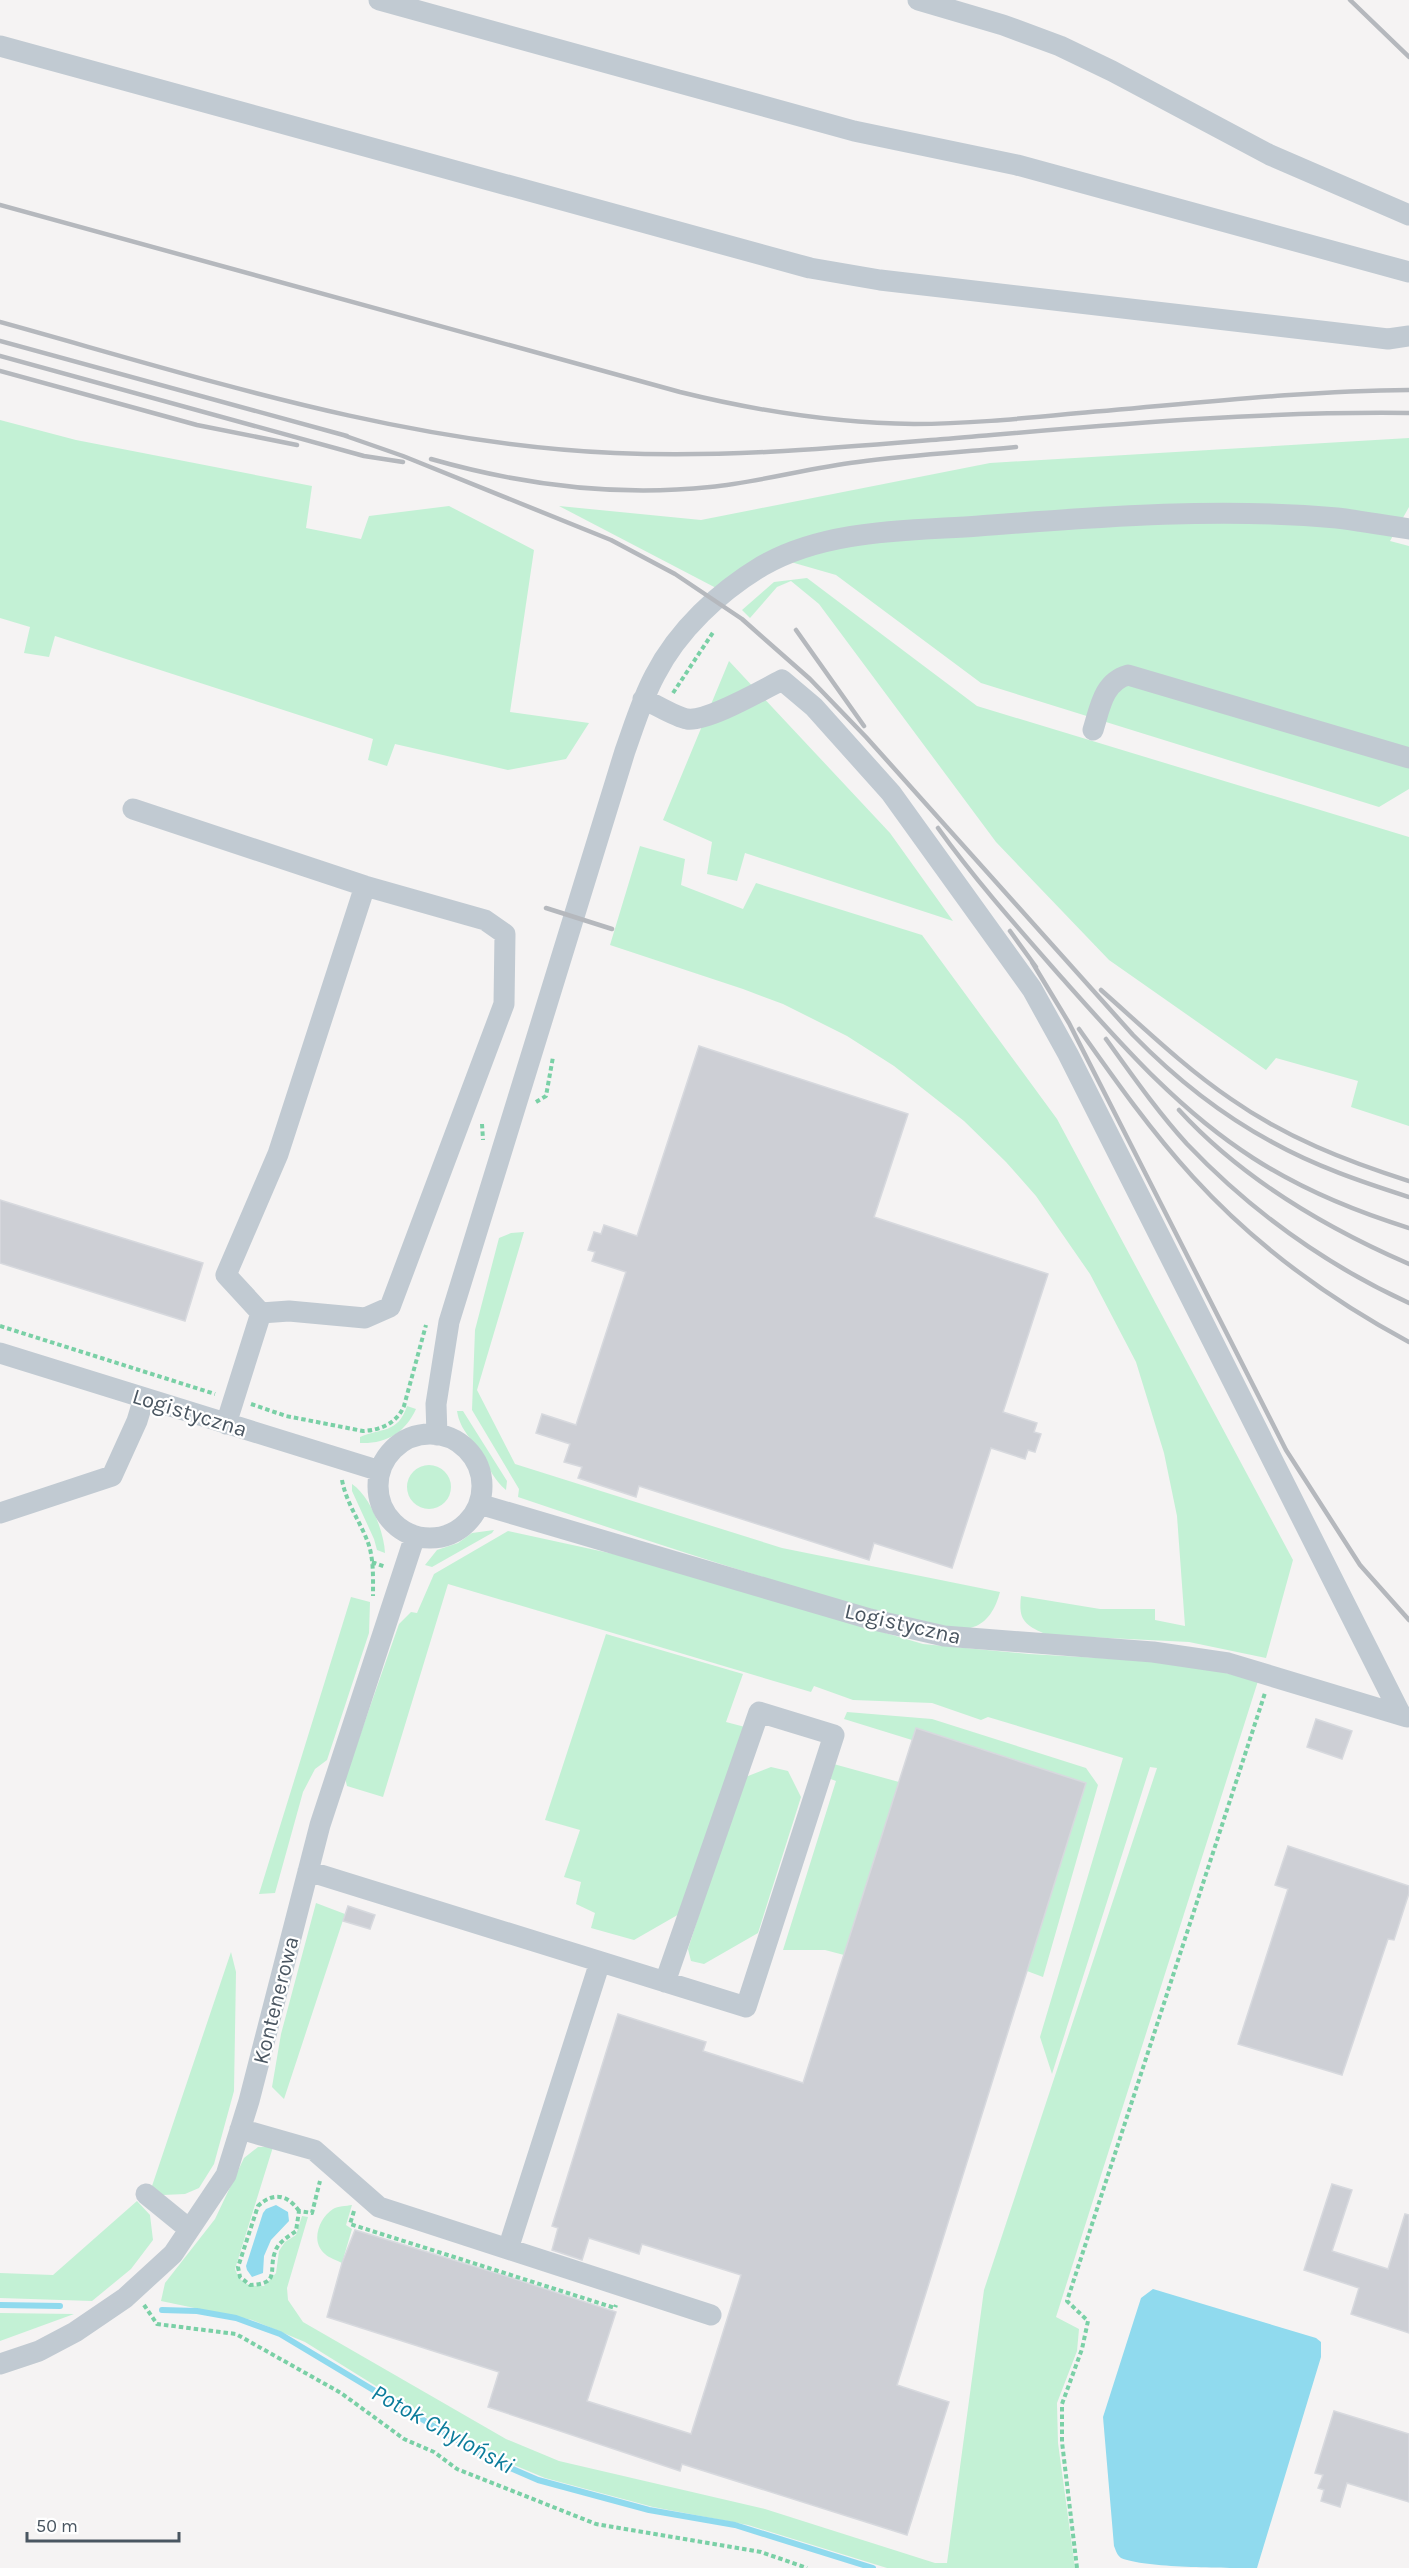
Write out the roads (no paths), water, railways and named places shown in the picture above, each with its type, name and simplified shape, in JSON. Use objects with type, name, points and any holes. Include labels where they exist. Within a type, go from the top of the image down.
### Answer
[{"type":"street","points":[[379,0],[854,130],[1017,165],[1409,272]]},
{"type":"street","points":[[918,0],[1003,25],[1060,46],[1122,76],[1270,155],[1409,215]]},
{"type":"street","points":[[0,46],[810,268],[880,280],[1352,335],[1394,339],[1409,336]]},
{"type":"street","points":[[437,1435],[436,1404],[449,1322],[625,751],[656,674],[677,640],[703,611],[762,566],[791,552],[832,540],[885,533],[1110,516],[1209,514],[1337,518],[1409,529]]},
{"type":"street","points":[[1092,730],[1107,688],[1117,678],[1128,675],[1409,758]]},
{"type":"street","points":[[644,699],[687,719],[731,706],[782,680],[814,707],[891,792],[1032,989],[1068,1054],[1405,1717]]},
{"type":"street","points":[[133,809],[365,886],[485,920],[505,934],[504,1004],[390,1307],[365,1318],[289,1311],[261,1313]]},
{"type":"street","points":[[261,1313],[226,1275],[278,1154],[365,886]]},
{"type":"street","points":[[226,1424],[261,1313]]},
{"type":"street","name":"Logistyczna","points":[[0,1353],[380,1471]]},
{"type":"street","points":[[0,1513],[112,1476],[137,1421],[144,1398]]},
{"type":"street","points":[[437,1435],[456,1441],[471,1455],[481,1480],[478,1504],[466,1522],[449,1534],[436,1537],[415,1536],[398,1527],[388,1517],[378,1492],[380,1471],[389,1454],[398,1444],[417,1436],[437,1435]]},
{"type":"street","name":"Logistyczna","points":[[478,1504],[870,1619],[944,1636],[1153,1652],[1228,1663],[1405,1717]]},
{"type":"street","name":"Kontenerowa","points":[[0,2364],[39,2351],[75,2332],[133,2291],[173,2254],[226,2175],[320,1825],[415,1536]]},
{"type":"street","points":[[308,1871],[600,1962],[746,2007],[834,1735],[759,1712],[665,1982]]},
{"type":"street","points":[[508,2249],[600,1962]]},
{"type":"street","points":[[240,2129],[315,2150],[379,2207],[711,2315]]},
{"type":"street","points":[[146,2194],[189,2229]]},
{"type":"water","points":[[276,2205],[288,2212],[289,2221],[271,2240],[264,2256],[263,2273],[252,2277],[246,2266],[263,2213],[266,2209]]},
{"type":"water","points":[[1153,2289],[1316,2338],[1321,2342],[1321,2357],[1257,2568],[1148,2564],[1121,2558],[1114,2546],[1103,2417],[1141,2298]]},
{"type":"waterway","name":"Potok Chyloński","points":[[0,2305],[60,2306]]},
{"type":"waterway","name":"Potok Chyloński","points":[[162,2310],[197,2311],[236,2318],[280,2334],[485,2457],[538,2480],[649,2510],[735,2525],[873,2568]]},
{"type":"railway","points":[[1350,0],[1409,57]]},
{"type":"railway","points":[[0,205],[680,392],[796,415],[884,423],[952,423],[1281,396],[1409,390]]},
{"type":"railway","points":[[0,322],[228,386],[381,422],[458,437],[536,447],[615,453],[697,454],[780,451],[1176,420],[1292,414],[1409,413]]},
{"type":"railway","points":[[0,341],[347,436]]},
{"type":"railway","points":[[0,356],[364,456],[403,462]]},
{"type":"railway","points":[[0,371],[197,425],[297,445]]},
{"type":"railway","points":[[340,434],[403,456],[611,540],[675,574],[742,619],[810,679],[866,737],[1133,1035],[1181,1080],[1234,1119],[1288,1151],[1339,1173],[1409,1197]]},
{"type":"railway","points":[[431,459],[534,482],[604,489],[674,490],[747,482],[858,462],[1016,447]]},
{"type":"railway","points":[[796,630],[864,726]]},
{"type":"railway","points":[[938,828],[998,904],[1128,1051],[1200,1119],[1253,1158],[1290,1180],[1348,1207],[1409,1228]]},
{"type":"railway","points":[[546,908],[612,929]]},
{"type":"railway","points":[[1010,931],[1036,967]]},
{"type":"railway","points":[[1032,962],[1069,1023],[1286,1450],[1360,1565],[1409,1620]]},
{"type":"railway","points":[[1101,990],[1197,1074],[1252,1113],[1317,1147],[1409,1181]]},
{"type":"railway","points":[[1079,1029],[1178,1160],[1241,1225],[1322,1289],[1409,1342]]},
{"type":"railway","points":[[1106,1039],[1145,1093],[1187,1144],[1237,1191],[1290,1234],[1319,1253],[1378,1288],[1409,1303]]},
{"type":"railway","points":[[1179,1110],[1230,1158],[1286,1199],[1346,1234],[1409,1264]]}]
